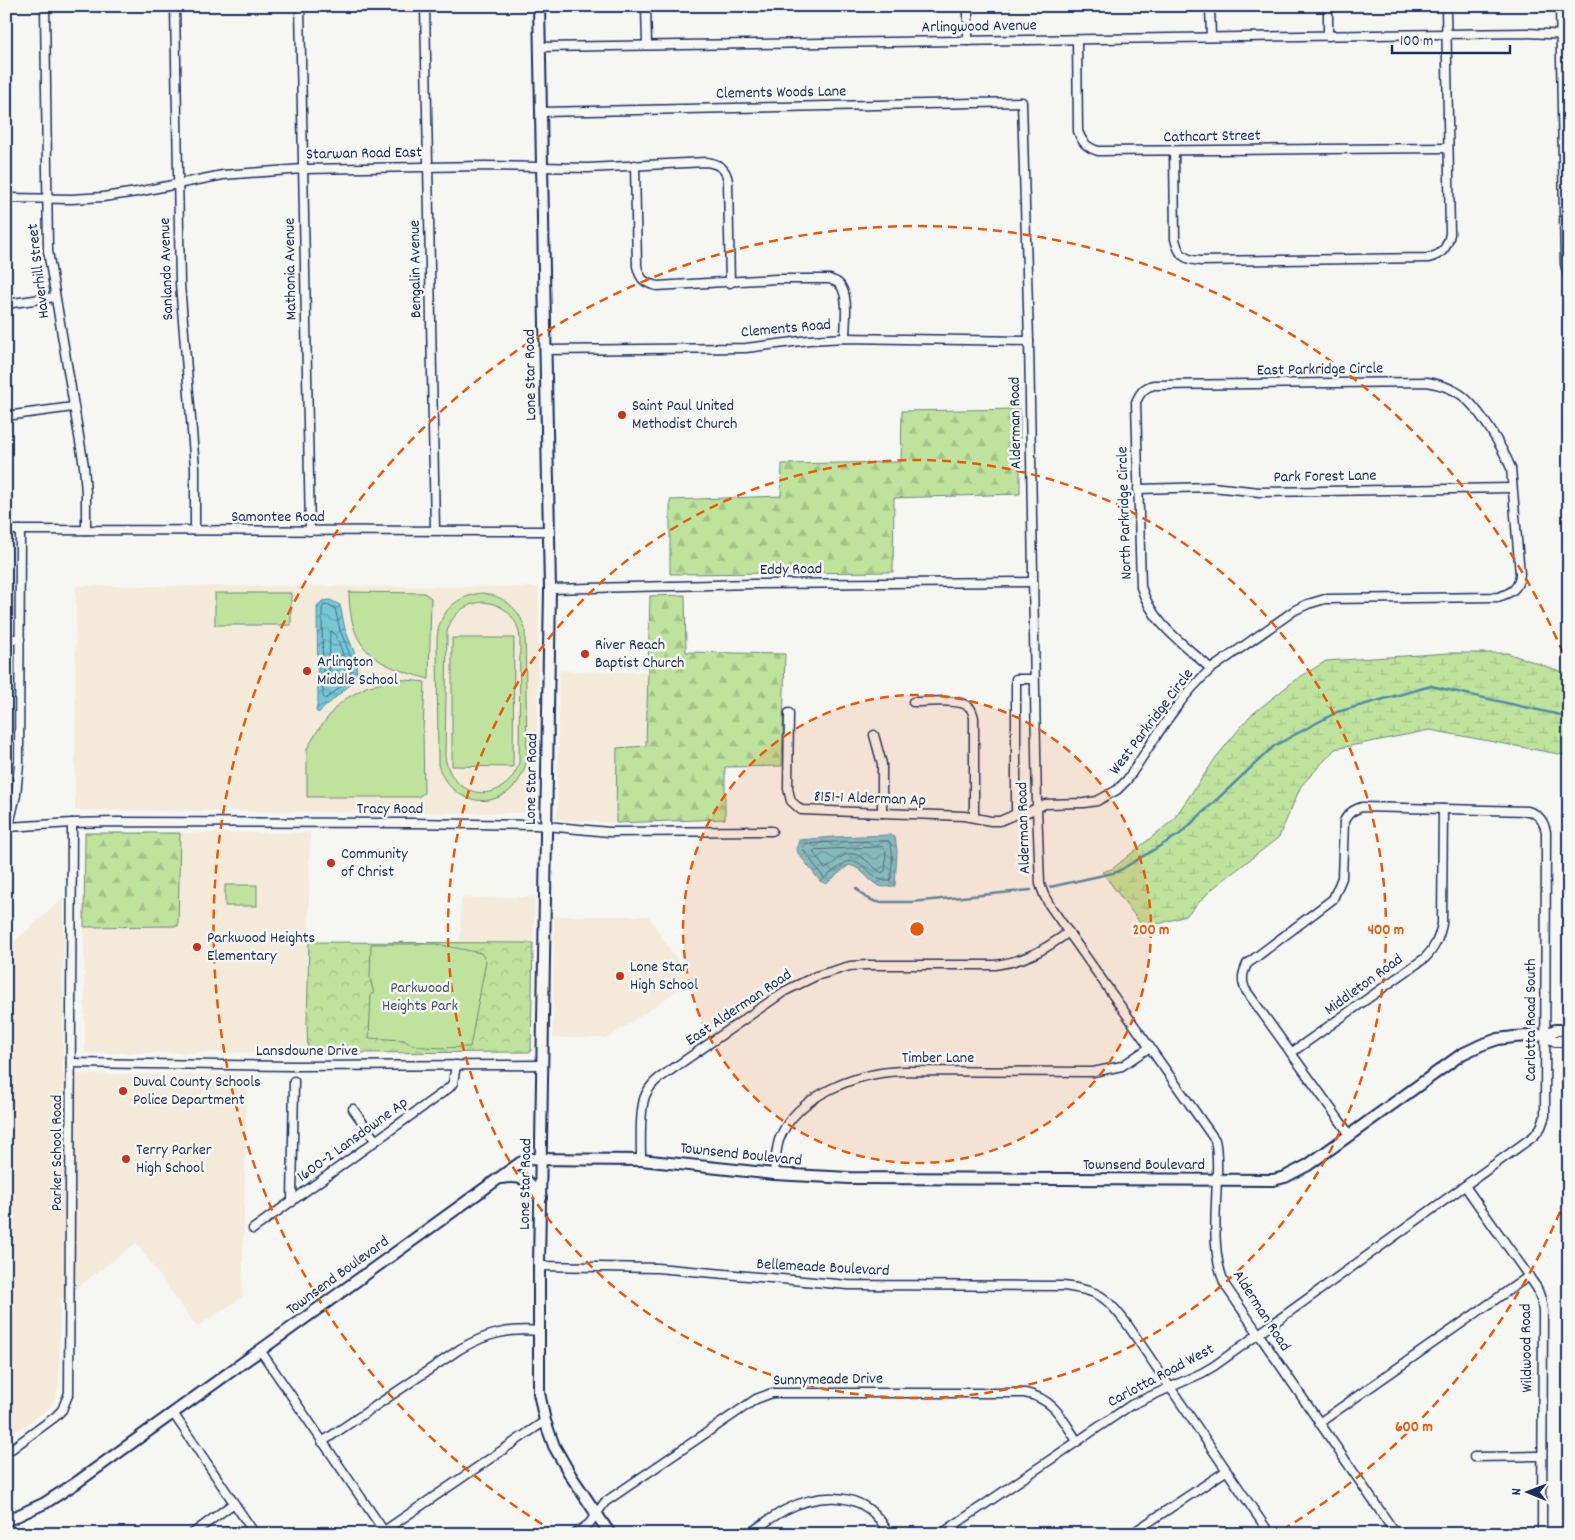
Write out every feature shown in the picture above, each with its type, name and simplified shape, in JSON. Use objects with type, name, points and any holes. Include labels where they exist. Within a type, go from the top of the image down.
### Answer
[{"type":"street","name":"Haverhill Street","points":[[45,6],[48,250],[84,466],[86,530]]},
{"type":"street","name":"Sanlando Avenue","points":[[175,6],[183,333],[195,468],[195,530]]},
{"type":"street","name":"Mathonia Avenue","points":[[300,6],[310,531]]},
{"type":"street","name":"Bengalin Avenue","points":[[424,6],[435,530]]},
{"type":"street","name":"Lone Star Road","points":[[539,6],[550,588],[539,1266],[539,1393],[545,1421],[554,1446],[571,1476],[610,1534]]},
{"type":"street","points":[[646,6],[647,45]]},
{"type":"street","points":[[968,6],[968,41]]},
{"type":"street","points":[[1210,6],[1211,37]]},
{"type":"street","points":[[1328,6],[1328,36]]},
{"type":"street","points":[[1174,151],[1175,239],[1177,249],[1183,257],[1200,261],[1428,258],[1437,256],[1448,244],[1450,234],[1446,6]]},
{"type":"street","points":[[1560,6],[1565,35],[1564,264],[1569,278]]},
{"type":"street","name":"Arlingwood Avenue","points":[[540,47],[1446,34],[1565,35]]},
{"type":"street","name":"Cathcart Street","points":[[1077,40],[1078,131],[1082,141],[1089,148],[1098,152],[1448,148]]},
{"type":"street","name":"Clements Woods Lane","points":[[541,112],[1022,102]]},
{"type":"street","name":"Alderman Road","points":[[1022,102],[1040,884],[1044,895],[1069,932],[1215,1140],[1217,1147],[1216,1250],[1220,1272],[1230,1292],[1396,1534]]},
{"type":"street","name":"Starwan Road East","points":[[6,198],[72,199],[103,197],[223,175],[303,169],[542,168],[706,162],[723,168],[728,181],[730,283]]},
{"type":"street","points":[[635,166],[636,266],[643,281],[657,286],[822,278],[838,283],[843,289],[846,299],[845,338]]},
{"type":"street","points":[[6,304],[55,297]]},
{"type":"street","name":"Clements Road","points":[[546,350],[746,348],[809,340],[845,338],[1028,341]]},
{"type":"street","name":"East Parkridge Circle","points":[[1143,390],[1148,386],[1426,382],[1450,388],[1461,394],[1483,421],[1504,452],[1511,468],[1520,574],[1517,588],[1511,593]]},
{"type":"street","name":"North Parkridge Circle","points":[[1143,390],[1136,402],[1141,587],[1145,601],[1159,623],[1211,669]]},
{"type":"street","points":[[6,416],[73,407]]},
{"type":"street","name":"Park Forest Lane","points":[[1138,489],[1212,487],[1260,492],[1512,488]]},
{"type":"street","name":"Samontee Road","points":[[6,530],[549,531]]},
{"type":"street","points":[[6,837],[16,795],[19,772],[20,530]]},
{"type":"street","name":"Eddy Road","points":[[550,588],[1032,582]]},
{"type":"street","name":"West Parkridge Circle","points":[[1037,808],[1045,804],[1097,801],[1117,790],[1127,780],[1188,692],[1211,669],[1295,610],[1308,604],[1324,599],[1489,598],[1511,593]]},
{"type":"street","points":[[6,639],[20,639]]},
{"type":"street","points":[[1019,814],[1016,680],[1034,678]]},
{"type":"street","points":[[914,702],[960,702],[969,706],[972,710],[974,718],[974,818]]},
{"type":"street","name":"8151-1 Alderman Ap","points":[[789,713],[788,789],[794,805],[801,810],[974,818],[1000,821],[1037,808]]},
{"type":"street","points":[[874,735],[882,764],[882,813]]},
{"type":"street","points":[[1350,1134],[1245,989],[1242,980],[1243,973],[1248,964],[1333,899],[1342,878],[1342,833],[1348,814],[1362,807],[1443,809]]},
{"type":"street","name":"Carlotta Road South","points":[[1443,809],[1528,811],[1535,813],[1540,818],[1546,832],[1545,1116],[1541,1127],[1534,1136],[1465,1186]]},
{"type":"street","name":"Middleton Road","points":[[1291,1053],[1425,958],[1433,950],[1442,924],[1443,809]]},
{"type":"street","name":"Tracy Road","points":[[8,827],[72,823],[413,823],[546,826],[609,832],[772,831]]},
{"type":"street","name":"Parker School Road","points":[[6,1453],[55,1417],[62,1410],[69,1393],[72,823]]},
{"type":"street","name":"East Alderman Road","points":[[641,1160],[642,1104],[651,1086],[658,1079],[799,983],[833,970],[867,965],[995,965],[1011,963],[1026,959],[1069,932]]},
{"type":"street","name":"Townsend Boulevard","points":[[1545,1036],[1555,1030],[1569,1030]]},
{"type":"street","name":"Townsend Boulevard","points":[[6,1521],[45,1503],[520,1163],[530,1158],[641,1160],[774,1174],[849,1178],[1259,1181],[1286,1177],[1308,1165],[1468,1051],[1498,1039],[1514,1036],[1545,1036],[1555,1041],[1569,1041]]},
{"type":"street","name":"Timber Lane","points":[[774,1174],[779,1141],[786,1126],[808,1104],[844,1082],[883,1072],[900,1071],[1093,1072],[1122,1066],[1150,1047]]},
{"type":"street","name":"Lansdowne Drive","points":[[71,1063],[294,1066],[542,1065]]},
{"type":"street","name":"1600-2 Lansdowne Ap","points":[[253,1229],[449,1088],[453,1083],[456,1065]]},
{"type":"street","points":[[292,1202],[294,1081]]},
{"type":"street","points":[[353,1109],[375,1140]]},
{"type":"street","points":[[498,1179],[513,1176],[525,1179],[541,1198]]},
{"type":"street","name":"Wildwood Road","points":[[1465,1186],[1529,1276],[1537,1288],[1541,1299],[1543,1311],[1542,1534]]},
{"type":"street","name":"Carlotta Road West","points":[[941,1534],[1131,1405],[1202,1373],[1465,1186]]},
{"type":"street","name":"Bellemeade Boulevard","points":[[539,1266],[657,1268],[848,1285],[1063,1286],[1081,1288],[1094,1292],[1113,1306],[1169,1387]]},
{"type":"street","points":[[1319,1423],[1529,1276]]},
{"type":"street","points":[[322,1442],[473,1341],[488,1334],[503,1331],[539,1331]]},
{"type":"street","points":[[260,1350],[385,1533],[545,1421]]},
{"type":"street","points":[[1169,1387],[1270,1534]]},
{"type":"street","name":"Sunnymeade Drive","points":[[576,1534],[589,1524],[605,1502],[756,1398],[772,1393],[1025,1393],[1047,1402],[1059,1414],[1077,1441]]},
{"type":"street","points":[[173,1413],[255,1534]]},
{"type":"street","points":[[1474,1456],[1542,1456]]},
{"type":"street","points":[[1136,1533],[1226,1471]]},
{"type":"street","points":[[749,1534],[782,1511],[812,1500],[828,1498],[857,1502],[878,1517],[889,1534]]},
{"type":"street","points":[[192,1534],[234,1503]]},
{"type":"shaded area","name":"Arlington Middle School","points":[[76,586],[539,587],[537,755],[531,773],[530,813],[75,810]]},
{"type":"shaded area","points":[[559,671],[648,672],[646,746],[617,748],[616,823],[557,819]]},
{"type":"shaded area","name":"Parkwood Heights Elementary","points":[[180,833],[310,833],[308,1052],[85,1053],[84,927],[178,926]]},
{"type":"shaded area","points":[[535,897],[533,943],[460,943],[461,898]]},
{"type":"shaded area","name":"Terry Parker High School","points":[[64,898],[63,1074],[247,1075],[242,1297],[197,1327],[136,1243],[60,1300],[59,1384],[56,1397],[49,1408],[6,1439],[6,941],[15,941]]},
{"type":"shaded area","name":"Lone Star High School","points":[[554,916],[648,916],[691,981],[608,1038],[553,1038]]},
{"type":"green space","points":[[1020,409],[1020,494],[894,498],[893,572],[670,574],[670,500],[781,496],[782,464],[901,462],[902,411]]},
{"type":"green space","points":[[349,592],[424,593],[431,598],[429,679],[394,668],[370,653],[361,643],[354,629]]},
{"type":"green space","points":[[215,593],[291,593],[291,625],[215,625]]},
{"type":"green space","points":[[482,593],[504,600],[515,609],[525,629],[527,757],[522,775],[512,788],[500,797],[486,800],[471,799],[458,793],[446,782],[438,765],[438,629],[441,620],[450,607],[464,598]],"holes":[[[476,603],[491,603],[509,613],[519,631],[519,763],[512,777],[503,786],[491,792],[479,792],[468,789],[457,782],[449,771],[445,756],[447,632],[452,620],[460,611]]]},
{"type":"green space","points":[[685,595],[686,652],[785,654],[782,766],[725,767],[725,819],[616,823],[617,748],[646,746],[650,596]]},
{"type":"green space","points":[[452,638],[514,638],[513,767],[452,766]]},
{"type":"green space","points":[[1450,653],[1507,653],[1569,674],[1569,756],[1430,730],[1335,749],[1301,786],[1279,837],[1212,889],[1186,916],[1144,928],[1102,872],[1112,869],[1173,820],[1217,756],[1249,717],[1295,680],[1326,661]]},
{"type":"green space","points":[[397,679],[425,682],[423,731],[424,793],[418,797],[307,797],[307,749],[318,730],[336,707],[347,698],[366,687]]},
{"type":"green space","points":[[85,833],[180,833],[178,926],[84,927]]},
{"type":"green space","points":[[225,885],[257,885],[257,906],[225,906]]},
{"type":"green space","name":"Parkwood Heights Park","points":[[309,942],[533,943],[531,1052],[308,1052]]},
{"type":"green space","points":[[371,944],[436,944],[481,953],[486,961],[470,1047],[426,1047],[417,1046],[404,1040],[369,1038],[371,994],[374,994],[370,977]]},
{"type":"water","points":[[330,600],[340,605],[345,629],[355,654],[357,673],[352,683],[318,713],[316,711],[318,700],[317,607],[322,601]]},
{"type":"water","points":[[890,835],[895,837],[897,851],[895,886],[878,886],[854,866],[849,865],[826,884],[820,881],[798,853],[797,848],[799,840]]},
{"type":"waterway","points":[[1050,887],[1117,872],[1180,834],[1274,746],[1337,712],[1431,686],[1569,717]]},
{"type":"waterway","points":[[856,888],[865,897],[876,902],[912,902],[1031,890]]},
{"type":"place","name":"Saint Paul United Methodist Church","points":[[622,415]]},
{"type":"place","name":"River Reach Baptist Church","points":[[585,654]]},
{"type":"place","name":"Arlington Middle School","points":[[307,671]]},
{"type":"place","name":"Community of Christ","points":[[331,863]]},
{"type":"place","name":"Parkwood Heights Elementary","points":[[197,947]]},
{"type":"place","name":"Lone Star High School","points":[[620,976]]},
{"type":"place","name":"Duval County Schools Police Department","points":[[123,1091]]},
{"type":"place","name":"Terry Parker High School","points":[[126,1159]]}]
